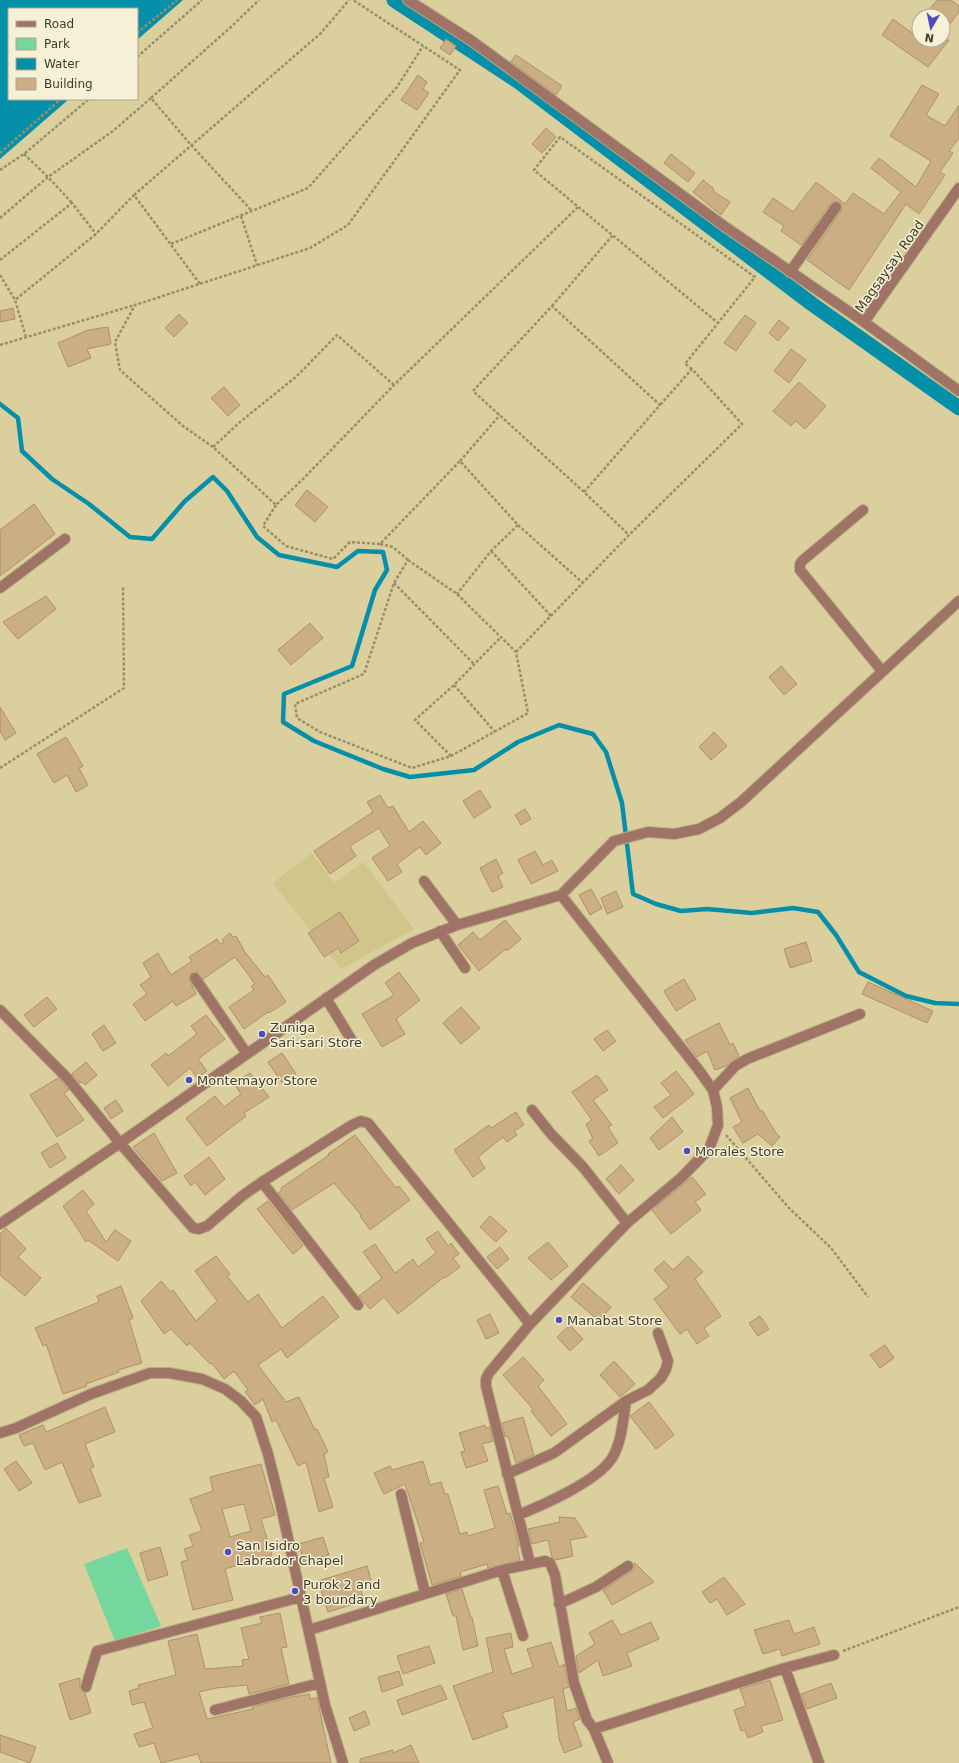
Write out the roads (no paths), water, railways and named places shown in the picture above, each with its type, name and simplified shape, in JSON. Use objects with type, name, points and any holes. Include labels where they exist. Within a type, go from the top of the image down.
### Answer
[{"type":"street","points":[[408,0],[472,40],[724,226],[864,322]]},
{"type":"street","name":"Magsaysay Road","points":[[959,188],[864,322],[959,391]]},
{"type":"street","points":[[790,272],[836,207]]},
{"type":"street","points":[[863,510],[802,561],[800,564],[800,570],[882,671]]},
{"type":"street","points":[[0,588],[65,539]]},
{"type":"street","points":[[0,1224],[120,1144],[374,965],[412,944],[440,931],[561,895],[614,841],[648,832],[674,834],[699,829],[720,818],[741,802],[959,600]]},
{"type":"street","points":[[424,881],[457,925]]},
{"type":"street","points":[[530,1563],[507,1474],[486,1386],[486,1379],[530,1324],[627,1223],[682,1176],[709,1149],[718,1125],[717,1107],[712,1090],[698,1069],[561,895]]},
{"type":"street","points":[[440,931],[465,968]]},
{"type":"street","points":[[195,978],[247,1054]]},
{"type":"street","points":[[326,998],[351,1039]]},
{"type":"street","points":[[0,1010],[68,1079],[120,1144],[193,1228],[199,1229],[207,1226],[242,1196],[262,1182],[352,1125],[365,1121],[530,1324]]},
{"type":"street","points":[[712,1090],[735,1066],[747,1059],[860,1014]]},
{"type":"street","points":[[532,1110],[551,1134],[583,1167],[627,1223]]},
{"type":"street","points":[[262,1182],[358,1305]]},
{"type":"street","points":[[507,1474],[554,1453],[626,1401],[648,1390],[661,1378],[668,1361],[658,1333]]},
{"type":"street","points":[[0,1433],[16,1428],[91,1394],[150,1373],[169,1373],[202,1379],[225,1389],[241,1401],[256,1417],[280,1502],[320,1683],[343,1763]]},
{"type":"street","points":[[518,1515],[550,1502],[586,1481],[606,1466],[617,1449],[626,1401]]},
{"type":"street","points":[[401,1494],[411,1524],[425,1593]]},
{"type":"street","points":[[309,1630],[502,1570],[530,1563],[545,1561],[550,1563],[555,1575],[574,1683],[587,1720],[594,1729],[608,1763]]},
{"type":"street","points":[[560,1604],[596,1587],[628,1566]]},
{"type":"street","points":[[502,1570],[523,1636]]},
{"type":"street","points":[[86,1687],[97,1651],[301,1596]]},
{"type":"street","points":[[594,1729],[785,1668],[834,1655]]},
{"type":"street","points":[[785,1668],[819,1763]]},
{"type":"street","points":[[215,1710],[320,1683]]},
{"type":"water","points":[[0,0],[183,0],[138,39],[138,8],[8,8],[8,100],[68,100],[0,159]]},
{"type":"waterway","points":[[394,0],[519,82],[812,304],[959,408]]},
{"type":"waterway","points":[[0,404],[18,418],[22,451],[52,479],[89,504],[130,537],[152,539],[185,501],[213,477],[227,491],[257,537],[279,555],[337,567],[358,551],[383,552],[387,570],[375,590],[352,666],[284,694],[283,722],[314,741],[383,769],[410,777],[474,770],[518,742],[559,725],[593,734],[606,752],[622,803],[633,894],[656,904],[681,911],[707,909],[752,913],[793,908],[818,912],[836,935],[859,972],[906,996],[935,1003],[959,1004]]},
{"type":"place","name":"Zuniga Sari-sari Store","points":[[262,1034]]},
{"type":"place","name":"Montemayor Store","points":[[189,1080]]},
{"type":"place","name":"Morales Store","points":[[687,1151]]},
{"type":"place","name":"Manabat Store","points":[[559,1320]]},
{"type":"place","name":"San Isidro Labrador Chapel","points":[[228,1552]]},
{"type":"place","name":"Purok 2 and 3 boundary","points":[[295,1591]]}]
